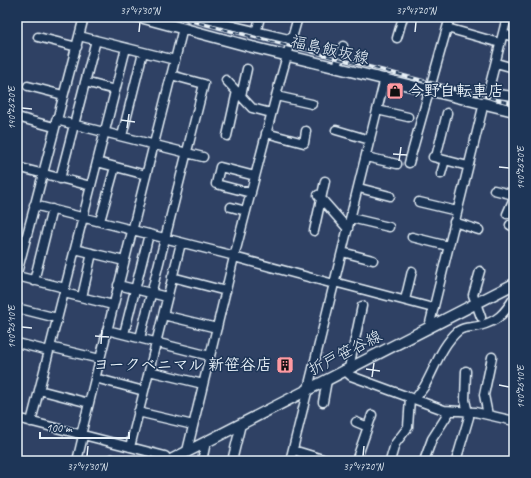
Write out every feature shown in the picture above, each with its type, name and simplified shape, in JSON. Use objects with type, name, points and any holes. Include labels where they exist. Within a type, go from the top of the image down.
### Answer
[{"type":"main road","name":"福島飯坂線","points":[[140,17],[287,56],[385,78],[514,111]]},
{"type":"main road","name":"折戸笹谷線","points":[[169,461],[514,284]]},
{"type":"street","points":[[17,273],[55,123],[84,17]]},
{"type":"street","points":[[195,17],[223,21],[256,32],[293,40]]},
{"type":"street","points":[[256,32],[260,17]]},
{"type":"street","points":[[187,451],[255,176],[298,17]]},
{"type":"street","points":[[397,38],[403,17]]},
{"type":"street","points":[[409,163],[428,90],[450,17]]},
{"type":"street","points":[[429,327],[468,166],[507,17]]},
{"type":"street","points":[[77,461],[95,378],[183,28]]},
{"type":"street","points":[[447,28],[501,38],[514,37]]},
{"type":"street","points":[[79,36],[175,60]]},
{"type":"street","points":[[38,37],[77,47]]},
{"type":"street","points":[[60,179],[96,40]]},
{"type":"street","points":[[337,67],[344,46]]},
{"type":"street","points":[[31,422],[126,48]]},
{"type":"street","points":[[122,136],[143,52]]},
{"type":"street","points":[[496,63],[514,68]]},
{"type":"street","points":[[227,136],[247,69]]},
{"type":"street","points":[[140,338],[188,153],[204,84],[171,75]]},
{"type":"street","points":[[290,461],[306,390],[359,188],[385,78]]},
{"type":"street","points":[[226,80],[252,108],[272,113]]},
{"type":"street","points":[[85,82],[115,90]]},
{"type":"street","points":[[28,86],[63,95]]},
{"type":"street","points":[[488,93],[514,96]]},
{"type":"street","points":[[276,96],[312,104]]},
{"type":"street","points":[[377,110],[408,117]]},
{"type":"street","points":[[447,113],[434,157],[468,166]]},
{"type":"street","points":[[17,117],[55,123],[74,124],[203,157]]},
{"type":"street","points":[[336,130],[370,140]]},
{"type":"street","points":[[266,133],[304,143],[306,131]]},
{"type":"street","points":[[366,157],[397,164]]},
{"type":"street","points":[[441,174],[445,160]]},
{"type":"street","points":[[97,162],[146,175]]},
{"type":"street","points":[[17,167],[91,186]]},
{"type":"street","points":[[100,221],[115,167]]},
{"type":"street","points":[[251,193],[216,184],[220,167],[255,176]]},
{"type":"street","points":[[314,230],[319,196],[325,181]]},
{"type":"street","points":[[359,188],[390,196]]},
{"type":"street","points":[[494,190],[514,196],[507,214]]},
{"type":"street","points":[[319,196],[348,229]]},
{"type":"street","points":[[419,202],[457,211]]},
{"type":"street","points":[[34,205],[433,308]]},
{"type":"street","points":[[230,207],[246,212]]},
{"type":"street","points":[[34,280],[52,209]]},
{"type":"street","points":[[351,218],[389,227]]},
{"type":"street","points":[[454,222],[479,230]]},
{"type":"street","points":[[124,334],[150,234]]},
{"type":"street","points":[[17,236],[26,239]]},
{"type":"street","points":[[412,237],[448,246]]},
{"type":"street","points":[[130,447],[181,242]]},
{"type":"street","points":[[75,249],[124,260]]},
{"type":"street","points":[[342,252],[373,260]]},
{"type":"street","points":[[82,297],[92,253]]},
{"type":"street","points":[[405,300],[412,271]]},
{"type":"street","points":[[480,271],[473,295],[481,317]]},
{"type":"street","points":[[17,276],[34,280],[82,297],[113,305]]},
{"type":"street","points":[[172,277],[226,291]]},
{"type":"street","points":[[118,285],[167,298]]},
{"type":"street","points":[[390,461],[395,444],[408,427],[413,399],[423,388],[448,342],[464,327],[478,326],[504,314],[514,298]]},
{"type":"street","points":[[362,306],[346,369],[350,376],[450,411],[469,412],[514,421]]},
{"type":"street","points":[[17,308],[57,318]]},
{"type":"street","points":[[163,315],[217,328]]},
{"type":"street","points":[[107,330],[210,356]]},
{"type":"street","points":[[17,345],[49,349],[100,359]]},
{"type":"street","points":[[488,415],[484,395],[492,357]]},
{"type":"street","points":[[149,371],[203,384]]},
{"type":"street","points":[[456,461],[469,412],[465,400],[466,371]]},
{"type":"street","points":[[95,378],[144,391]]},
{"type":"street","points":[[323,402],[327,380]]},
{"type":"street","points":[[39,390],[89,403]]},
{"type":"street","points":[[424,461],[432,439],[450,411]]},
{"type":"street","points":[[138,412],[193,425]]},
{"type":"street","points":[[356,461],[372,415]]},
{"type":"street","points":[[17,418],[165,456],[169,461]]},
{"type":"street","points":[[356,422],[368,427]]},
{"type":"street","points":[[232,461],[241,424]]},
{"type":"street","points":[[202,461],[206,442]]},
{"type":"street","points":[[293,450],[329,461]]},
{"type":"railway","points":[[176,17],[514,104]]},
{"type":"place","name":"今野自転車店","points":[[395,91]]},
{"type":"place","name":"ヨークベニマル 新笹谷店","points":[[285,365]]}]
